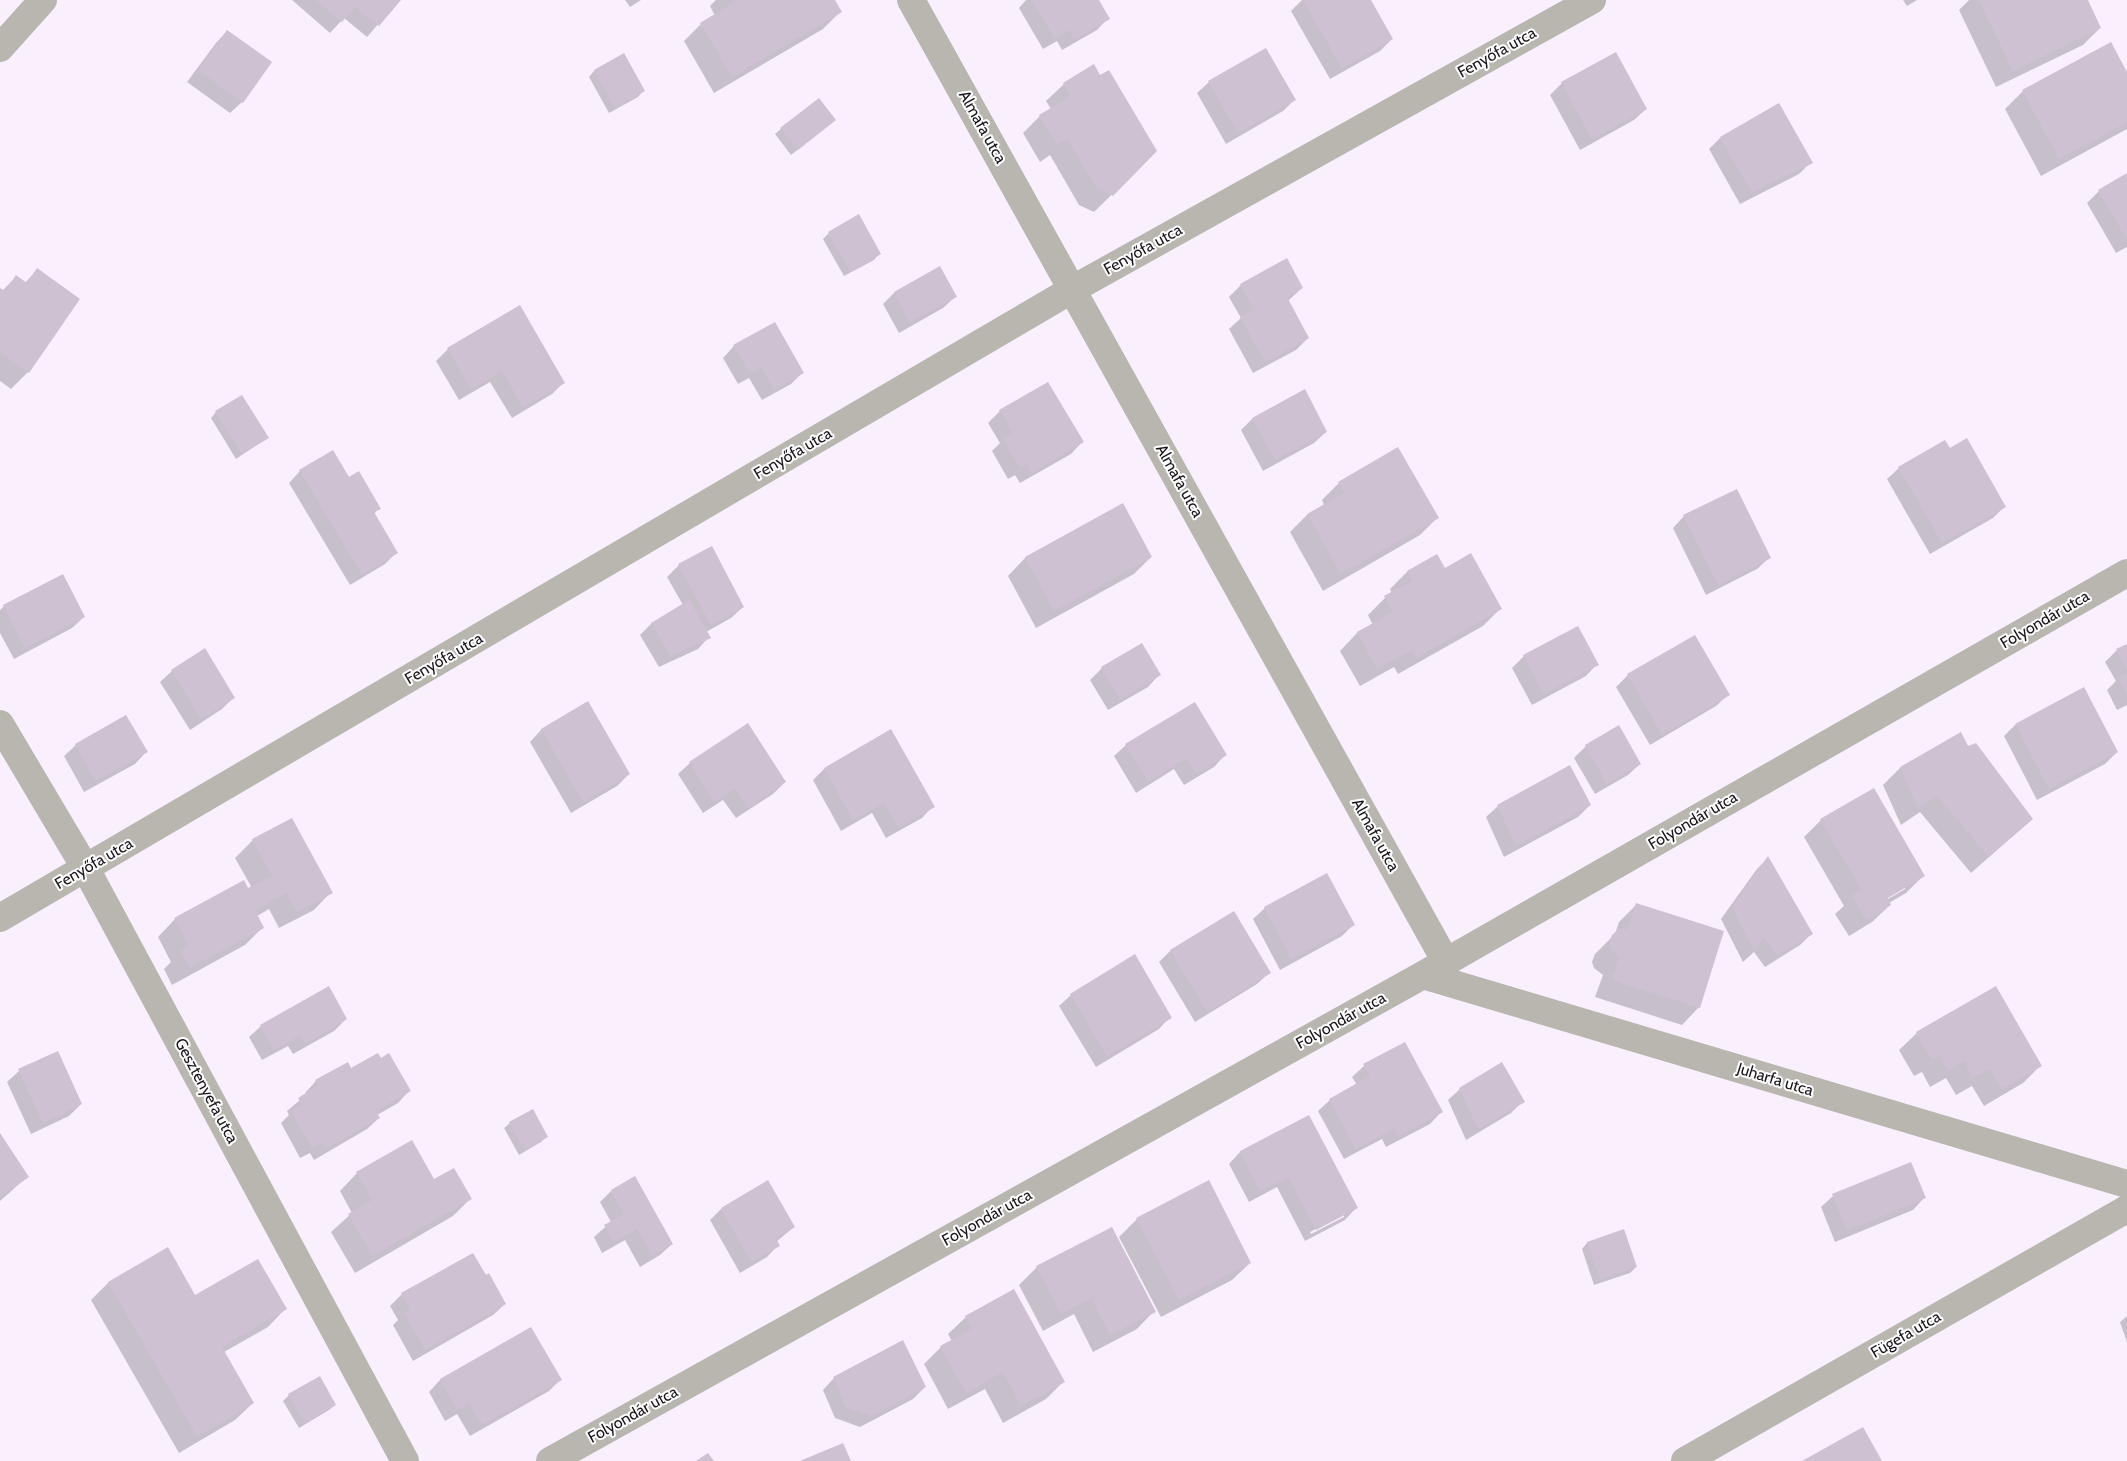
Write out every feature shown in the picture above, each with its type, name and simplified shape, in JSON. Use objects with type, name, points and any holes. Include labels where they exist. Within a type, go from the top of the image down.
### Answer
[{"type":"street","points":[[0,48],[43,0]]},
{"type":"street","name":"Almafa utca","points":[[911,0],[1073,289],[1434,968]]},
{"type":"street","name":"Fenyőfa utca","points":[[0,918],[1073,289],[1592,0]]},
{"type":"street","name":"Folyondár utca","points":[[550,1461],[1434,968],[2127,573]]},
{"type":"street","name":"Gesztenyefa utca","points":[[0,724],[86,869],[405,1461]]},
{"type":"street","name":"Juharfa utca","points":[[1434,968],[2127,1184]]},
{"type":"street","name":"Fügefa utca","points":[[1685,1461],[2127,1209]]},
{"type":"building","points":[[316,0],[401,0],[379,26],[355,7],[342,22]]},
{"type":"building","points":[[733,0],[835,0],[842,12],[732,77],[700,23],[735,2]]},
{"type":"building","points":[[1032,0],[1099,0],[1110,19],[1074,40],[1069,30],[1055,39]]},
{"type":"building","points":[[1303,0],[1371,0],[1393,39],[1342,68]]},
{"type":"building","points":[[1979,0],[2088,0],[2101,28],[2013,71]]},
{"type":"building","points":[[227,30],[272,62],[243,103],[198,70]]},
{"type":"building","points":[[2111,42],[2127,72],[2127,122],[2059,159],[2022,90]]},
{"type":"building","points":[[1266,48],[1296,100],[1238,133],[1208,81]]},
{"type":"building","points":[[1616,52],[1647,109],[1592,139],[1561,82]]},
{"type":"building","points":[[624,53],[645,91],[615,108],[594,70]]},
{"type":"building","points":[[1094,64],[1100,75],[1109,70],[1157,151],[1113,196],[1096,187],[1067,139],[1058,145],[1039,115],[1071,96],[1063,83]]},
{"type":"building","points":[[819,98],[836,120],[798,150],[780,128]]},
{"type":"building","points":[[1779,103],[1813,163],[1752,193],[1720,137]]},
{"type":"building","points":[[2127,173],[2127,240],[2098,190]]},
{"type":"building","points":[[859,214],[881,254],[850,272],[828,232]]},
{"type":"building","points":[[1287,258],[1303,288],[1287,297],[1309,338],[1265,362],[1240,317],[1254,310],[1240,284]]},
{"type":"building","points":[[940,266],[957,297],[910,322],[894,292]]},
{"type":"building","points":[[37,268],[80,299],[29,373],[0,352],[0,288],[5,291],[16,275],[27,283]]},
{"type":"building","points":[[520,305],[565,383],[523,407],[502,371],[471,389],[447,348]]},
{"type":"building","points":[[775,322],[804,373],[774,390],[761,367],[750,374],[733,345]]},
{"type":"building","points":[[1048,382],[1084,442],[1032,473],[1027,464],[1020,468],[1003,439],[1013,433],[999,410]]},
{"type":"building","points":[[1305,389],[1327,432],[1275,460],[1252,418]]},
{"type":"building","points":[[242,395],[269,438],[242,454],[215,411]]},
{"type":"building","points":[[1967,438],[2006,507],[1942,543],[1898,467],[1945,440],[1950,448]]},
{"type":"building","points":[[1398,447],[1439,518],[1341,574],[1307,514],[1344,493],[1338,482]]},
{"type":"building","points":[[333,450],[349,477],[359,471],[381,509],[374,512],[398,553],[362,575],[299,470]]},
{"type":"building","points":[[1737,489],[1771,558],[1718,585],[1683,515]]},
{"type":"building","points":[[1123,503],[1152,557],[1054,611],[1025,557]]},
{"type":"building","points":[[712,546],[744,607],[711,625],[678,564]]},
{"type":"building","points":[[1471,553],[1502,609],[1416,658],[1412,650],[1377,669],[1357,632],[1393,612],[1384,596],[1412,581],[1407,571],[1437,554],[1445,568]]},
{"type":"building","points":[[63,574],[85,617],[25,648],[3,605]]},
{"type":"building","points":[[689,600],[711,638],[671,656],[651,623]]},
{"type":"building","points":[[1578,626],[1599,665],[1544,694],[1523,655]]},
{"type":"building","points":[[1695,635],[1730,695],[1662,735],[1627,674]]},
{"type":"building","points":[[1142,643],[1161,675],[1120,700],[1101,667]]},
{"type":"building","points":[[2127,644],[2127,670],[2116,649]]},
{"type":"building","points":[[205,648],[235,698],[201,719],[171,670]]},
{"type":"building","points":[[2127,673],[2127,695],[2118,678]]},
{"type":"building","points":[[2084,687],[2118,752],[2049,789],[2015,724]]},
{"type":"building","points":[[588,701],[630,774],[583,802],[541,729]]},
{"type":"building","points":[[1195,702],[1227,755],[1196,774],[1186,759],[1148,782],[1125,744]]},
{"type":"building","points":[[126,715],[148,752],[96,781],[75,744]]},
{"type":"building","points":[[748,723],[786,782],[748,808],[735,789],[715,802],[689,762]]},
{"type":"building","points":[[1619,725],[1641,764],[1607,784],[1585,745]]},
{"type":"building","points":[[891,729],[935,807],[898,828],[884,803],[853,820],[824,768]]},
{"type":"building","points":[[1961,732],[1968,746],[1976,743],[2033,819],[1989,857],[1937,796],[1918,808],[1900,767]]},
{"type":"building","points":[[1570,765],[1591,805],[1516,846],[1497,805]]},
{"type":"building","points":[[1874,788],[1925,876],[1888,898],[1891,905],[1866,920],[1852,896],[1862,890],[1820,819]]},
{"type":"building","points":[[292,818],[333,893],[297,912],[287,893],[255,910],[264,928],[190,968],[181,951],[189,946],[174,918],[244,880],[248,888],[272,876],[252,839]]},
{"type":"building","points":[[1768,856],[1813,934],[1777,956],[1763,937],[1755,952],[1732,907]]},
{"type":"building","points":[[1327,873],[1355,925],[1291,959],[1264,907]]},
{"type":"building","points":[[1636,903],[1724,931],[1700,1008],[1612,980],[1619,957],[1611,950],[1609,944],[1612,935],[1620,928],[1627,930]]},
{"type":"building","points":[[1234,911],[1271,973],[1207,1012],[1170,950]]},
{"type":"building","points":[[1135,954],[1172,1018],[1107,1056],[1070,994]]},
{"type":"building","points":[[329,986],[347,1019],[305,1044],[300,1035],[274,1050],[260,1025]]},
{"type":"building","points":[[1996,986],[2042,1066],[2002,1089],[1990,1069],[1973,1078],[1964,1061],[1948,1071],[1939,1056],[1932,1060],[1916,1032]]},
{"type":"building","points":[[1405,1042],[1443,1112],[1398,1136],[1394,1128],[1356,1149],[1329,1099],[1370,1076],[1363,1064]]},
{"type":"building","points":[[58,1051],[82,1104],[43,1123],[18,1069]]},
{"type":"building","points":[[378,1053],[381,1058],[389,1053],[411,1091],[376,1111],[380,1118],[326,1149],[322,1142],[312,1148],[291,1111],[302,1105],[298,1098],[318,1086],[315,1080],[348,1062],[351,1068]]},
{"type":"building","points":[[1502,1062],[1525,1102],[1478,1129],[1459,1088]]},
{"type":"building","points":[[533,1109],[548,1137],[525,1150],[509,1122]]},
{"type":"building","points":[[1309,1115],[1358,1208],[1316,1230],[1289,1177],[1260,1191],[1240,1151]]},
{"type":"building","points":[[0,1133],[29,1177],[0,1197]]},
{"type":"building","points":[[412,1140],[434,1179],[454,1168],[472,1199],[372,1256],[348,1214],[372,1200],[356,1172]]},
{"type":"building","points":[[1911,1162],[1926,1198],[1847,1231],[1832,1194]]},
{"type":"building","points":[[635,1176],[673,1244],[652,1256],[637,1229],[614,1242],[604,1225],[624,1214],[611,1190]]},
{"type":"building","points":[[768,1180],[795,1227],[776,1238],[780,1246],[751,1262],[721,1208]]},
{"type":"building","points":[[1209,1180],[1251,1263],[1179,1300],[1136,1218]]},
{"type":"building","points":[[1112,1227],[1156,1312],[1110,1335],[1091,1298],[1061,1314],[1036,1266]]},
{"type":"building","points":[[1624,1229],[1637,1267],[1600,1280],[1587,1242]]},
{"type":"building","points":[[168,1247],[195,1295],[258,1259],[287,1309],[222,1347],[254,1403],[197,1437],[108,1282]]},
{"type":"building","points":[[473,1253],[486,1275],[489,1273],[506,1304],[425,1350],[404,1312],[410,1309],[401,1293]]},
{"type":"building","points":[[1014,1289],[1065,1382],[1021,1406],[1003,1372],[966,1393],[940,1346],[972,1329],[965,1316]]},
{"type":"building","points":[[531,1327],[562,1380],[482,1425],[469,1403],[457,1410],[440,1379]]},
{"type":"building","points":[[903,1340],[926,1387],[872,1416],[846,1407],[833,1377]]},
{"type":"building","points":[[320,1376],[336,1405],[305,1423],[288,1394]]},
{"type":"building","points":[[1863,1427],[1882,1461],[1802,1461]]},
{"type":"building","points":[[843,1443],[851,1461],[800,1461]]},
{"type":"building","points":[[708,1453],[714,1461],[696,1461]]}]
